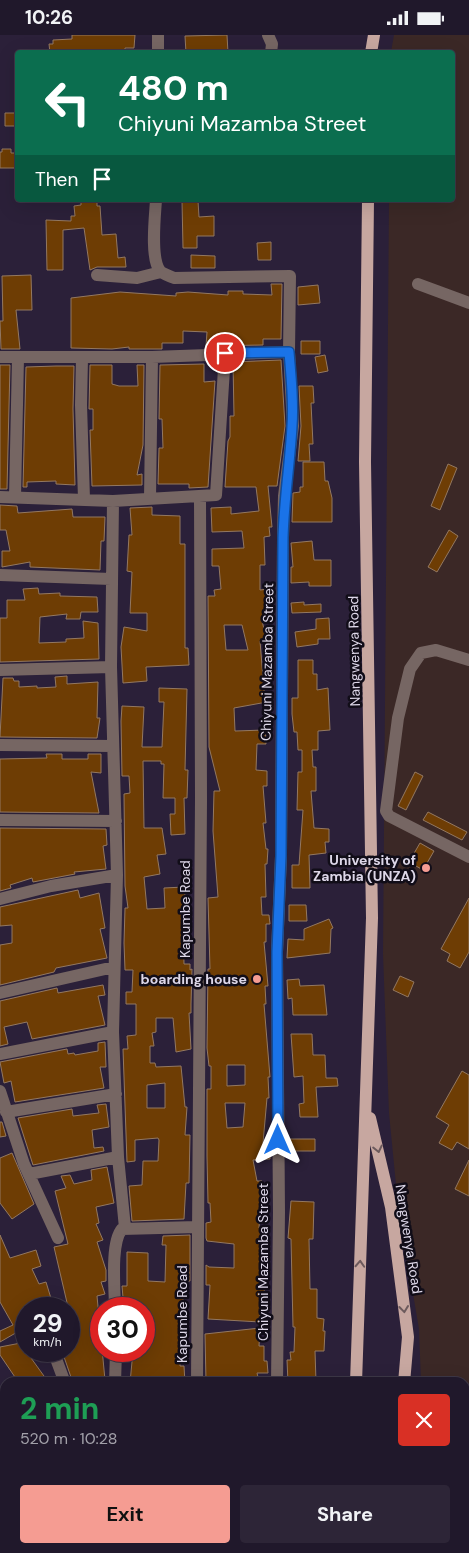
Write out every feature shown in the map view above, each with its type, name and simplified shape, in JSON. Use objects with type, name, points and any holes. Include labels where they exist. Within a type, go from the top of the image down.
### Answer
[{"type":"main road","points":[[372,50],[374,35]]},
{"type":"main road","name":"Nangwenya Road","points":[[356,1377],[372,918],[365,462],[368,202]]},
{"type":"main road","name":"Nangwenya Road","points":[[366,1101],[392,1217],[408,1337],[405,1377]]},
{"type":"street","points":[[158,35],[158,50]]},
{"type":"street","points":[[268,35],[272,43],[271,50]]},
{"type":"street","points":[[97,275],[137,278],[161,272],[155,251],[156,202]]},
{"type":"street","name":"Chiyuni Mazamba Street","points":[[161,272],[174,279],[290,277],[289,352],[292,425],[284,496],[281,856],[277,952],[279,1212],[277,1377]]},
{"type":"street","points":[[418,284],[469,303]]},
{"type":"street","points":[[0,357],[152,357],[289,352]]},
{"type":"street","points":[[0,497],[113,501],[216,495],[225,353]]},
{"type":"street","points":[[150,498],[152,357]]},
{"type":"street","points":[[15,497],[18,358]]},
{"type":"street","points":[[82,358],[81,405],[84,499]]},
{"type":"street","name":"Kapumbe Road","points":[[197,1377],[201,799],[200,496]]},
{"type":"street","points":[[113,501],[111,579],[117,875],[113,1032],[118,1157],[125,1228]]},
{"type":"street","points":[[0,575],[111,579]]},
{"type":"street","points":[[469,659],[436,650],[421,653],[410,669],[398,718],[386,811],[389,816],[469,857]]},
{"type":"street","points":[[0,670],[112,667]]},
{"type":"street","points":[[0,745],[113,746]]},
{"type":"street","points":[[0,820],[116,821]]},
{"type":"street","points":[[0,899],[51,886],[117,875]]},
{"type":"street","points":[[0,993],[114,967]]},
{"type":"street","points":[[0,1054],[113,1032]]},
{"type":"street","points":[[0,1091],[29,1174],[58,1238]]},
{"type":"street","points":[[6,1112],[116,1094]]},
{"type":"street","points":[[29,1174],[118,1157]]},
{"type":"street","points":[[115,1297],[115,1249],[117,1236],[125,1228],[197,1227]]},
{"type":"street","points":[[57,1362],[63,1377]]},
{"type":"street","points":[[115,1377],[116,1362]]},
{"type":"shaded area","name":"University of Zambia (UNZA)","points":[[394,35],[469,35],[469,1377],[421,1377],[419,1329],[398,1205],[389,1113],[383,954],[389,202],[455,202],[455,50],[391,50]]},
{"type":"building","points":[[72,35],[135,35],[134,48],[125,48],[125,50],[50,50],[49,44],[53,44],[53,40],[72,39]]},
{"type":"building","points":[[227,35],[228,50],[186,50],[185,36]]},
{"type":"building","points":[[5,113],[15,113],[15,126],[5,126]]},
{"type":"building","points":[[2,149],[11,149],[11,153],[15,153],[15,168],[0,168],[0,152],[2,152]]},
{"type":"building","points":[[81,202],[97,202],[97,206],[100,206],[102,235],[116,234],[118,258],[125,257],[126,267],[97,267],[90,270],[84,228],[63,230],[63,270],[47,270],[46,220],[71,221],[71,216],[75,216],[74,206],[81,205]]},
{"type":"building","points":[[182,202],[198,202],[199,217],[214,216],[214,236],[197,236],[197,248],[183,248]]},
{"type":"building","points":[[271,242],[271,260],[258,260],[257,243]]},
{"type":"building","points":[[191,255],[215,256],[215,268],[191,268]]},
{"type":"building","points":[[31,275],[32,310],[16,310],[20,349],[1,349],[0,321],[3,321],[2,276]]},
{"type":"building","points":[[271,284],[282,284],[281,339],[263,339],[263,345],[206,346],[207,332],[183,331],[183,343],[162,343],[162,349],[129,349],[129,347],[112,349],[71,348],[71,298],[120,292],[176,296],[176,293],[188,292],[228,295],[228,291],[243,291],[243,294],[272,295]]},
{"type":"building","points":[[318,285],[320,303],[298,305],[298,287]]},
{"type":"building","points":[[301,341],[320,341],[320,354],[301,354]]},
{"type":"building","points":[[325,355],[328,371],[318,373],[315,357]]},
{"type":"building","points":[[281,360],[285,426],[277,486],[268,486],[272,527],[269,527],[270,536],[264,537],[265,565],[260,565],[260,590],[269,589],[271,603],[266,603],[267,620],[262,620],[266,639],[260,641],[264,690],[267,702],[234,708],[235,731],[265,730],[266,744],[257,744],[256,770],[267,771],[267,786],[263,786],[266,823],[263,823],[266,849],[268,849],[267,864],[265,864],[266,897],[261,897],[262,915],[269,915],[270,924],[266,924],[266,942],[264,942],[268,986],[265,986],[266,1004],[264,1004],[270,1077],[268,1077],[269,1098],[267,1098],[263,1143],[270,1143],[270,1159],[253,1160],[257,1181],[262,1181],[259,1228],[265,1227],[266,1248],[266,1264],[262,1264],[265,1299],[260,1299],[260,1322],[208,1319],[210,1285],[206,1285],[206,1265],[209,1267],[234,1268],[234,1244],[207,1241],[206,1238],[206,1223],[211,1222],[210,1203],[208,1203],[207,1156],[207,1089],[211,1089],[211,1066],[209,1066],[207,1048],[208,969],[210,969],[208,898],[218,897],[213,831],[214,791],[220,791],[209,747],[208,596],[215,596],[214,590],[221,589],[219,566],[212,566],[212,549],[244,548],[242,531],[212,532],[211,508],[231,507],[231,514],[259,511],[256,487],[225,487],[230,416],[234,416],[233,362]],"holes":[[[224,625],[242,625],[248,650],[226,650]],[[227,1065],[245,1065],[245,1085],[227,1086]],[[225,1103],[245,1103],[243,1127],[227,1128]]]},
{"type":"building","points":[[204,364],[204,382],[215,381],[208,487],[189,488],[189,484],[158,484],[159,448],[163,448],[162,419],[159,419],[160,365]]},
{"type":"building","points":[[0,365],[10,365],[7,489],[0,489]]},
{"type":"building","points":[[90,365],[112,365],[112,384],[138,386],[137,365],[144,365],[143,445],[137,475],[142,474],[142,485],[92,486],[90,430],[93,430],[93,409],[89,409]]},
{"type":"building","points":[[74,366],[75,485],[56,484],[56,481],[27,482],[27,487],[23,487],[26,367]]},
{"type":"building","points":[[299,386],[313,386],[314,403],[311,403],[313,444],[309,444],[310,461],[298,461],[301,426]]},
{"type":"building","points":[[303,462],[324,462],[325,481],[328,481],[332,498],[332,522],[292,522],[293,493],[300,492],[300,487],[303,487]]},
{"type":"building","points":[[448,464],[457,468],[440,510],[431,506]]},
{"type":"building","points":[[0,505],[17,506],[18,513],[72,509],[73,517],[105,517],[104,541],[101,541],[100,570],[30,567],[30,562],[2,567],[2,551],[10,551],[6,530],[0,530]]},
{"type":"building","points":[[152,507],[152,515],[180,516],[180,544],[185,544],[185,648],[188,648],[189,665],[146,667],[147,681],[123,683],[121,647],[124,627],[147,631],[147,613],[130,613],[132,572],[127,571],[129,535],[132,535],[130,508]]},
{"type":"building","points":[[449,530],[458,536],[437,572],[428,567]]},
{"type":"building","points":[[312,541],[314,560],[331,560],[331,586],[309,586],[309,582],[291,583],[291,567],[293,567],[291,543]]},
{"type":"building","points":[[38,588],[39,594],[60,593],[60,596],[97,597],[98,612],[81,612],[80,619],[66,619],[67,614],[40,617],[39,643],[66,642],[66,639],[84,638],[83,621],[98,623],[99,659],[0,662],[0,618],[7,618],[7,600],[25,600],[23,589]]},
{"type":"building","points":[[304,602],[304,605],[321,604],[321,612],[292,613],[291,603]]},
{"type":"building","points":[[329,618],[330,639],[318,639],[318,644],[297,647],[295,632],[316,629],[316,619]]},
{"type":"building","points":[[298,660],[313,660],[313,674],[317,674],[317,690],[328,688],[330,730],[318,731],[318,750],[312,750],[313,767],[316,767],[316,791],[311,791],[314,828],[329,829],[329,842],[325,842],[326,853],[309,855],[310,888],[292,888],[292,865],[299,865],[303,810],[297,810],[298,772],[302,772],[302,750],[298,750],[297,732],[294,732],[292,714],[292,698],[298,698]]},
{"type":"building","points":[[67,676],[67,684],[98,682],[97,718],[100,718],[97,738],[0,737],[3,678],[13,678],[14,681],[19,681],[19,687],[37,686],[37,688],[56,687],[55,677]]},
{"type":"building","points":[[159,688],[187,689],[185,770],[188,770],[187,798],[184,798],[185,834],[171,835],[170,814],[175,814],[175,798],[163,798],[164,764],[161,764],[161,761],[143,761],[144,828],[162,828],[166,854],[157,855],[160,874],[144,877],[147,909],[165,908],[164,888],[184,887],[188,923],[183,923],[184,964],[190,964],[190,970],[192,969],[191,1013],[189,1013],[191,1049],[176,1052],[173,1018],[156,1018],[156,1032],[152,1033],[154,1046],[150,1046],[150,1063],[155,1063],[156,1067],[181,1066],[185,1107],[187,1107],[185,1135],[190,1135],[189,1183],[186,1183],[184,1219],[132,1221],[129,1186],[142,1185],[143,1161],[158,1161],[159,1140],[158,1138],[135,1140],[135,1161],[127,1162],[123,1049],[128,1049],[127,1036],[136,1035],[136,1004],[126,1004],[126,992],[132,992],[133,970],[125,970],[124,943],[125,908],[128,908],[125,886],[124,794],[130,793],[129,776],[122,776],[121,721],[122,706],[144,707],[142,747],[162,747],[164,702],[159,702]],"holes":[[[165,1083],[165,1108],[147,1108],[147,1085]]]},
{"type":"building","points":[[46,754],[62,754],[62,759],[88,759],[88,754],[101,754],[101,773],[91,772],[99,813],[0,812],[0,759],[47,758]]},
{"type":"building","points":[[415,772],[423,776],[406,810],[398,806]]},
{"type":"building","points":[[428,812],[467,832],[462,840],[423,820]]},
{"type":"building","points":[[0,828],[106,829],[107,845],[103,846],[106,869],[74,872],[75,874],[33,882],[32,878],[10,885],[11,888],[0,891]]},
{"type":"building","points":[[420,843],[434,851],[423,870],[409,862]]},
{"type":"building","points":[[78,890],[80,898],[99,893],[105,928],[100,929],[107,958],[56,968],[54,972],[0,985],[0,945],[12,943],[12,925],[0,926],[0,907]]},
{"type":"building","points":[[469,898],[469,952],[460,968],[447,961],[450,954],[441,949]]},
{"type":"building","points":[[289,905],[306,905],[307,921],[289,921]]},
{"type":"building","points":[[329,919],[333,928],[331,929],[330,953],[287,958],[288,939],[304,940],[304,929]]},
{"type":"building","points":[[400,976],[414,982],[408,997],[393,990]]},
{"type":"building","points":[[299,979],[300,986],[324,985],[327,1015],[293,1015],[292,998],[288,999],[287,980]]},
{"type":"building","points":[[103,985],[105,995],[98,996],[105,1025],[32,1039],[27,1022],[4,1027],[8,1044],[0,1046],[0,1001],[57,988],[58,993]]},
{"type":"building","points":[[291,1034],[312,1034],[313,1055],[325,1055],[326,1078],[337,1078],[338,1086],[316,1087],[318,1117],[300,1117],[299,1104],[304,1103],[303,1076],[294,1077]]},
{"type":"building","points":[[105,1042],[106,1067],[100,1067],[104,1088],[15,1102],[11,1081],[4,1083],[0,1062],[67,1049],[68,1054],[74,1053],[75,1055],[98,1051],[98,1043]]},
{"type":"building","points":[[462,1071],[469,1075],[469,1149],[457,1142],[452,1150],[439,1143],[449,1125],[436,1117]]},
{"type":"building","points":[[106,1104],[109,1127],[92,1130],[94,1148],[103,1147],[104,1151],[33,1165],[18,1118],[72,1109],[73,1116],[99,1113],[97,1105]]},
{"type":"building","points":[[0,1122],[2,1122],[6,1136],[0,1137]]},
{"type":"building","points":[[289,1139],[315,1139],[315,1151],[289,1151]]},
{"type":"building","points":[[12,1153],[34,1204],[12,1219],[0,1203],[0,1158]]},
{"type":"building","points":[[469,1160],[469,1196],[455,1189]]},
{"type":"building","points":[[107,1167],[114,1203],[96,1207],[99,1223],[96,1224],[103,1240],[97,1242],[106,1270],[106,1281],[101,1282],[105,1294],[90,1297],[90,1362],[103,1362],[105,1377],[71,1377],[66,1362],[80,1362],[80,1297],[66,1297],[54,1247],[68,1244],[55,1191],[66,1188],[61,1176],[70,1175],[74,1184],[92,1180],[91,1170]]},
{"type":"building","points":[[291,1201],[314,1202],[313,1239],[309,1239],[310,1289],[317,1289],[317,1318],[324,1319],[323,1331],[325,1331],[324,1351],[315,1351],[316,1377],[288,1377],[287,1360],[291,1360],[290,1352],[294,1352],[295,1327],[293,1327],[291,1239],[288,1238]]},
{"type":"building","points":[[0,1235],[10,1258],[36,1250],[41,1266],[32,1269],[39,1284],[46,1282],[51,1297],[15,1297],[15,1333],[0,1342],[0,1331],[13,1325],[0,1302]]},
{"type":"building","points":[[190,1235],[190,1281],[184,1281],[183,1300],[183,1325],[186,1325],[185,1339],[181,1339],[180,1366],[184,1366],[185,1377],[131,1377],[132,1362],[155,1362],[155,1297],[123,1297],[122,1286],[127,1286],[127,1252],[148,1253],[148,1281],[165,1282],[166,1245],[162,1245],[163,1236]]},
{"type":"building","points":[[260,1328],[259,1346],[264,1346],[264,1361],[267,1361],[268,1373],[257,1373],[258,1377],[206,1377],[205,1334]]},
{"type":"building","points":[[15,1344],[15,1362],[34,1362],[45,1377],[15,1377],[0,1355],[0,1347]]},
{"type":"place","name":"University of Zambia (UNZA)","points":[[426,868]]},
{"type":"place","name":"boarding house","points":[[257,979]]},
{"type":"route","points":[[225,353],[289,352],[293,393],[292,425],[284,496],[283,538],[281,856],[277,952],[278,1140]]}]
